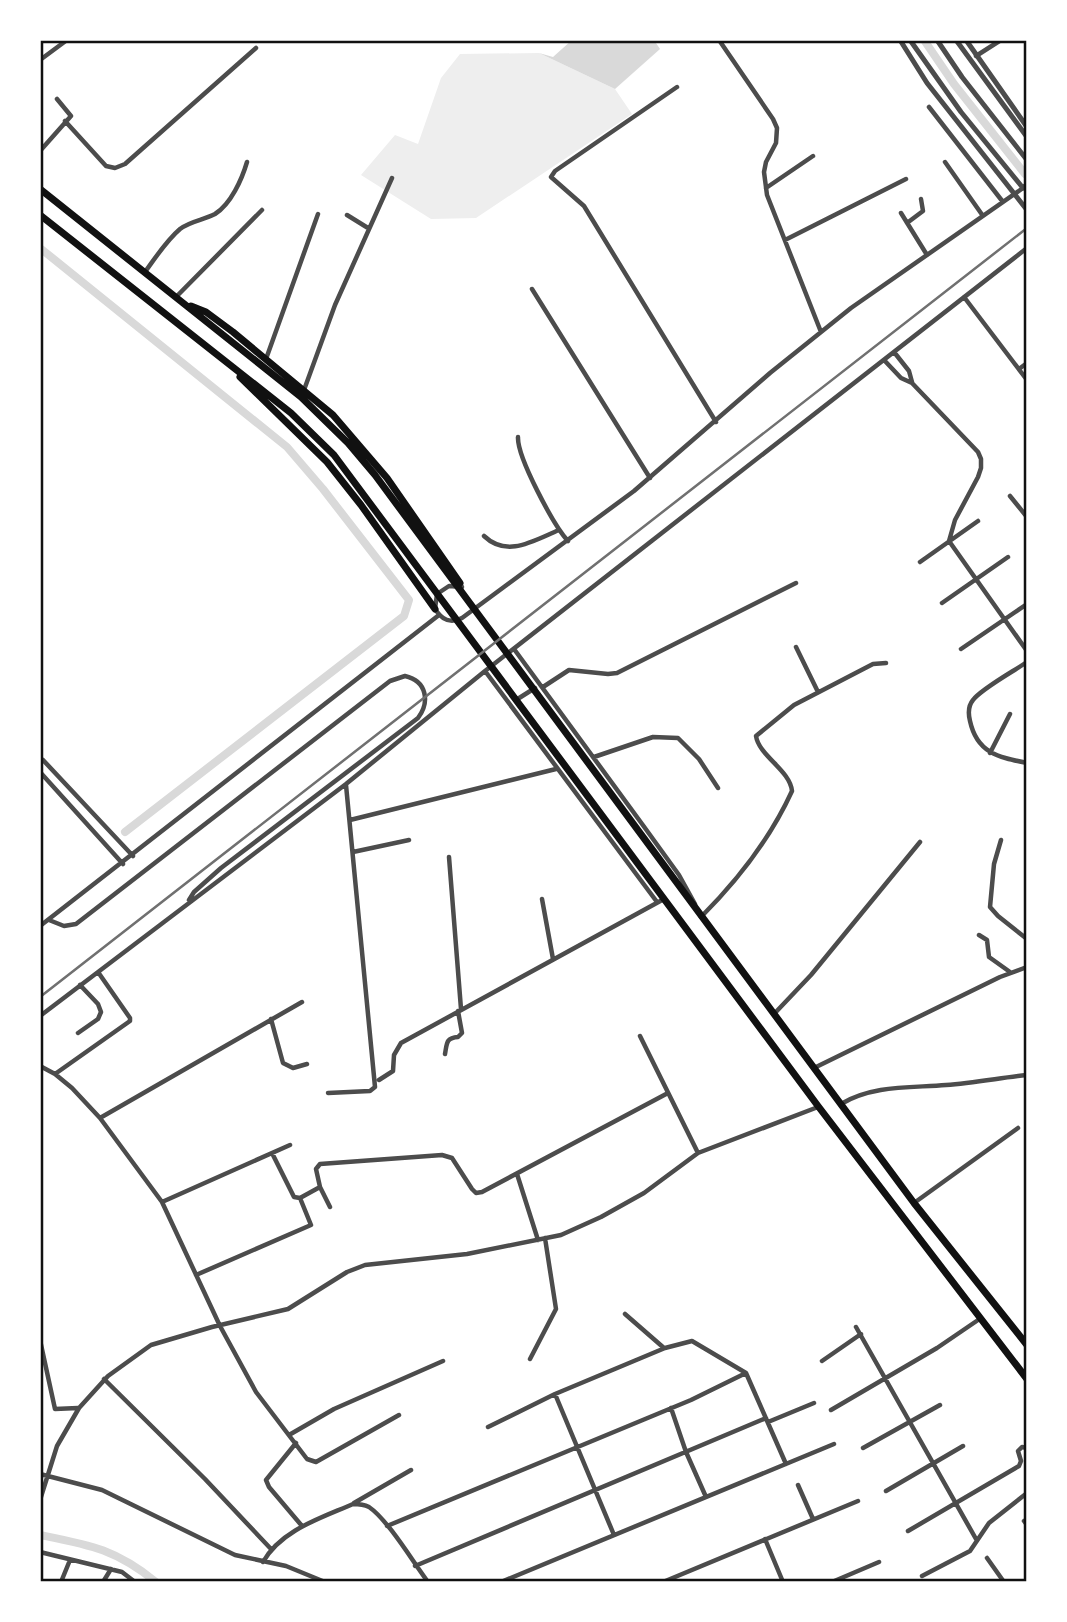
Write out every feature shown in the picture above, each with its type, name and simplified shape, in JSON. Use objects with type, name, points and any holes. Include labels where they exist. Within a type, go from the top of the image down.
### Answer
[{"type":"highway","points":[[40,189],[301,397],[360,457],[914,1203],[1027,1345]]},
{"type":"highway","points":[[40,215],[291,413],[334,455],[594,806],[660,900],[1027,1378]]},
{"type":"highway","points":[[179,299],[206,312],[333,415],[390,483],[477,607]]},
{"type":"highway","points":[[232,366],[255,394],[295,429],[332,469],[437,612]]},
{"type":"street","points":[[40,60],[66,40]]},
{"type":"street","points":[[719,40],[775,123],[776,143],[764,172],[766,188],[821,332]]},
{"type":"street","points":[[900,40],[927,83],[1027,210]]},
{"type":"street","points":[[462,587],[450,586],[440,590],[435,599],[437,612],[450,621],[463,618],[568,541],[650,478],[821,332],[1025,186],[961,112],[910,40]]},
{"type":"street","points":[[937,40],[962,77],[1027,160]]},
{"type":"street","points":[[956,40],[1027,137]]},
{"type":"street","points":[[966,40],[1027,127]]},
{"type":"street","points":[[976,56],[1001,40]]},
{"type":"street","points":[[65,121],[106,166],[115,168],[125,164],[256,48]]},
{"type":"street","points":[[677,87],[555,171],[551,177],[584,206],[716,422]]},
{"type":"street","points":[[40,150],[71,116],[57,99]]},
{"type":"street","points":[[929,107],[1003,202]]},
{"type":"street","points":[[766,188],[813,156]]},
{"type":"street","points":[[145,272],[171,237],[183,227],[216,213],[223,207],[241,178],[247,162]]},
{"type":"street","points":[[945,162],[983,216]]},
{"type":"street","points":[[304,390],[329,320],[392,178]]},
{"type":"street","points":[[785,240],[906,179]]},
{"type":"street","points":[[907,223],[923,211],[921,199]]},
{"type":"street","points":[[179,299],[262,211]]},
{"type":"street","points":[[901,213],[927,255]]},
{"type":"street","points":[[265,360],[318,215]]},
{"type":"street","points":[[347,215],[368,228]]},
{"type":"street","points":[[40,1016],[346,784],[485,671],[1027,248]]},
{"type":"street","points":[[532,289],[650,478]]},
{"type":"street","points":[[964,297],[1027,380]]},
{"type":"street","points":[[894,352],[909,371],[912,383]]},
{"type":"street","points":[[884,360],[901,378],[912,383],[978,452],[981,459],[978,477],[955,520],[950,541],[1027,651]]},
{"type":"street","points":[[1018,369],[1027,363]]},
{"type":"street","points":[[518,437],[518,448],[559,530],[568,541]]},
{"type":"street","points":[[1010,496],[1027,517]]},
{"type":"street","points":[[920,562],[978,521]]},
{"type":"street","points":[[484,536],[495,545],[507,547],[559,530]]},
{"type":"street","points":[[943,603],[1008,557]]},
{"type":"street","points":[[543,687],[569,670],[617,673],[796,583]]},
{"type":"street","points":[[961,649],[1027,604]]},
{"type":"street","points":[[40,926],[123,864],[437,612]]},
{"type":"street","points":[[796,647],[818,692]]},
{"type":"street","points":[[514,649],[692,895],[699,914],[732,884],[762,843],[792,791],[790,782],[759,744],[756,736],[789,708],[873,664],[886,663]]},
{"type":"street","points":[[1027,662],[974,698],[969,707],[974,736],[981,746],[990,753],[1027,763]]},
{"type":"street","points":[[379,1080],[393,1071],[394,1055],[401,1044],[660,900],[556,769],[485,671]]},
{"type":"street","points":[[49,920],[64,926],[76,924],[390,681],[405,676],[420,683],[426,695],[418,718],[206,880],[187,903]]},
{"type":"street","points":[[506,701],[520,699],[535,689],[538,680]]},
{"type":"street","points":[[990,753],[1010,714]]},
{"type":"street","points":[[594,757],[653,737],[678,738],[699,759],[718,789]]},
{"type":"street","points":[[40,759],[133,856]]},
{"type":"street","points":[[350,820],[556,769]]},
{"type":"street","points":[[40,772],[123,864]]},
{"type":"street","points":[[328,1093],[370,1091],[375,1087],[346,784]]},
{"type":"street","points":[[353,852],[409,840]]},
{"type":"street","points":[[1001,840],[994,864],[990,907],[1027,939]]},
{"type":"street","points":[[774,1014],[811,975],[920,842]]},
{"type":"street","points":[[445,1054],[448,1040],[462,1033],[449,858]]},
{"type":"street","points":[[542,899],[552,959]]},
{"type":"street","points":[[979,935],[987,940],[989,957],[1010,973]]},
{"type":"street","points":[[814,1068],[1027,967]]},
{"type":"street","points":[[55,1074],[130,1021],[98,972]]},
{"type":"street","points":[[78,1033],[98,1019],[101,1012],[98,1004],[80,985]]},
{"type":"street","points":[[100,1118],[302,1002]]},
{"type":"street","points":[[271,1019],[282,1063],[293,1068],[307,1064]]},
{"type":"street","points":[[640,1035],[698,1153]]},
{"type":"street","points":[[40,1066],[72,1088],[100,1118],[162,1202],[220,1326],[256,1392],[307,1459],[312,1463],[316,1462],[399,1415]]},
{"type":"street","points":[[841,1104],[855,1096],[885,1089],[948,1085],[1027,1075]]},
{"type":"street","points":[[330,1207],[320,1187],[316,1169],[320,1164],[442,1155],[452,1157],[476,1193],[668,1093]]},
{"type":"street","points":[[40,1500],[57,1446],[79,1408],[104,1379],[130,1358],[152,1345],[288,1309],[347,1272],[365,1265],[467,1254],[577,1229],[622,1205],[698,1153],[818,1107]]},
{"type":"street","points":[[914,1203],[1018,1128]]},
{"type":"street","points":[[162,1202],[290,1145]]},
{"type":"street","points":[[272,1153],[294,1197],[300,1198],[320,1187]]},
{"type":"street","points":[[517,1174],[538,1240]]},
{"type":"street","points":[[196,1275],[309,1226],[310,1222],[300,1198]]},
{"type":"street","points":[[530,1359],[556,1308],[545,1238]]},
{"type":"street","points":[[625,1314],[664,1348]]},
{"type":"street","points":[[831,1410],[981,1318]]},
{"type":"street","points":[[856,1327],[976,1539]]},
{"type":"street","points":[[821,1361],[861,1334]]},
{"type":"street","points":[[40,1340],[55,1409],[79,1408]]},
{"type":"street","points":[[488,1427],[555,1394],[664,1348],[692,1341],[746,1373],[786,1464]]},
{"type":"street","points":[[289,1435],[334,1409],[443,1362]]},
{"type":"street","points":[[387,1526],[671,1408],[746,1373]]},
{"type":"street","points":[[104,1379],[271,1549]]},
{"type":"street","points":[[555,1394],[614,1535]]},
{"type":"street","points":[[415,1566],[686,1452],[814,1403]]},
{"type":"street","points":[[863,1448],[940,1405]]},
{"type":"street","points":[[671,1408],[686,1452],[706,1497]]},
{"type":"street","points":[[296,1443],[266,1480],[268,1487],[302,1526]]},
{"type":"street","points":[[501,1582],[834,1444]]},
{"type":"street","points":[[886,1490],[962,1446]]},
{"type":"street","points":[[908,1531],[1019,1466],[1021,1461],[1018,1451],[1022,1447],[1027,1448]]},
{"type":"street","points":[[263,1562],[271,1549],[302,1526],[353,1504],[411,1470]]},
{"type":"street","points":[[40,1474],[122,1497],[235,1555],[286,1566],[325,1582]]},
{"type":"street","points":[[798,1485],[813,1519]]},
{"type":"street","points":[[922,1576],[970,1551],[989,1524],[1027,1493]]},
{"type":"street","points":[[663,1582],[858,1501]]},
{"type":"street","points":[[353,1504],[368,1507],[387,1526],[428,1582]]},
{"type":"street","points":[[765,1539],[783,1582]]},
{"type":"street","points":[[40,1552],[122,1572],[135,1582]]},
{"type":"street","points":[[986,1558],[1004,1582]]},
{"type":"street","points":[[61,1582],[70,1560]]},
{"type":"street","points":[[832,1582],[879,1562]]},
{"type":"street","points":[[103,1582],[111,1569]]},
{"type":"shaded area","points":[[572,40],[654,40],[660,49],[615,89],[539,53],[553,57]]},
{"type":"shaded area","points":[[539,53],[615,89],[632,114],[476,218],[431,219],[361,175],[395,135],[418,144],[441,78],[460,54]]},
{"type":"waterway","points":[[924,40],[954,84],[1025,174]]},
{"type":"waterway","points":[[40,248],[287,447],[409,600],[404,616],[125,832]]},
{"type":"waterway","points":[[40,1535],[114,1555],[156,1582]]},
{"type":"railway","points":[[40,997],[1027,228]]}]
